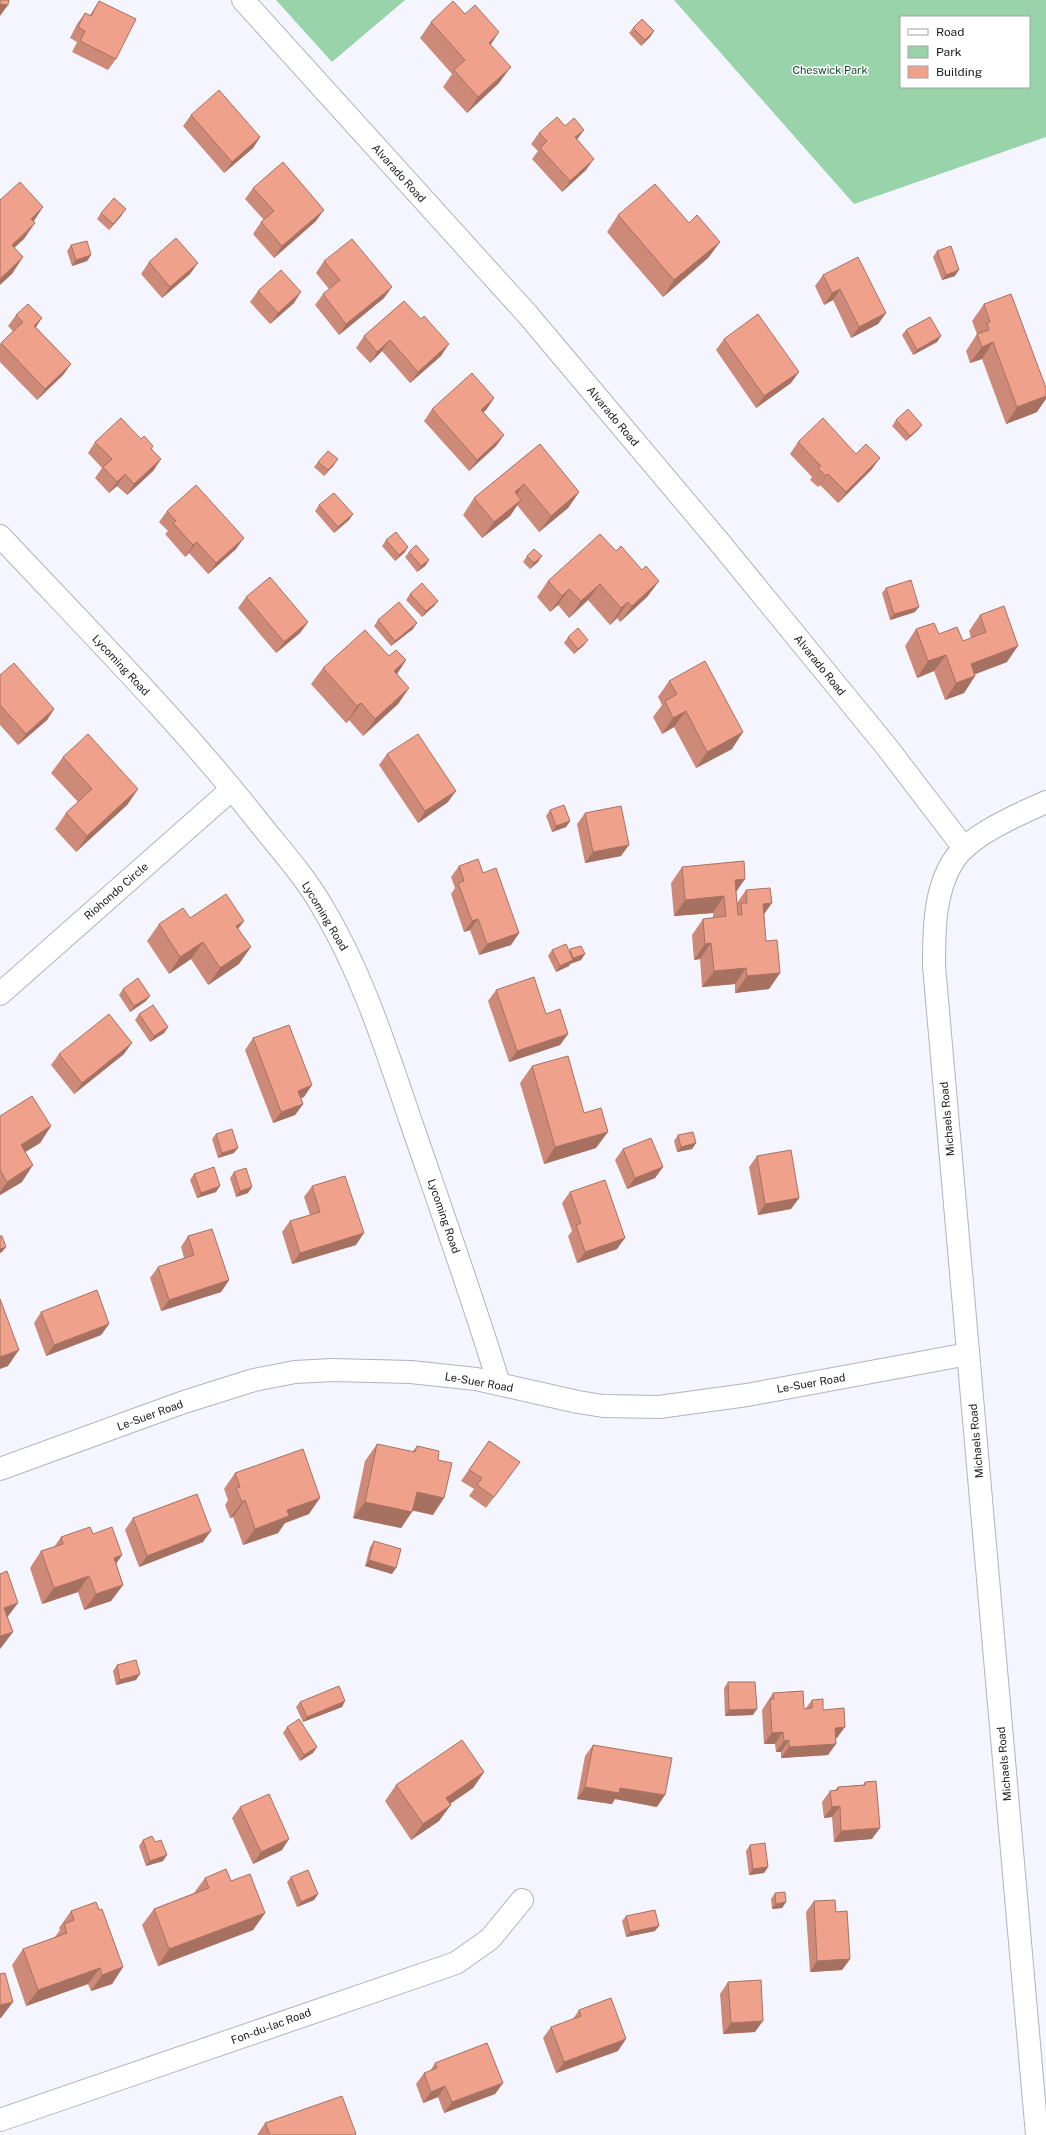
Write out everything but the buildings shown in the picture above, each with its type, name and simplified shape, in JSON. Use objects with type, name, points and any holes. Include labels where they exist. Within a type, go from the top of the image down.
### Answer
[{"type":"street","name":"Alvarado Road","points":[[243,0],[528,315],[730,555],[886,746],[964,848]]},
{"type":"street","name":"Lycoming Road","points":[[0,536],[156,702],[232,789],[309,886],[349,954],[378,1025],[472,1296],[499,1384]]},
{"type":"street","name":"Riohondo Circle","points":[[0,994],[232,789]]},
{"type":"street","name":"Michaels Road","points":[[1037,2135],[934,966],[934,926],[943,884],[954,859],[964,848],[980,836],[1046,802]]},
{"type":"street","name":"Le-Suer Road","points":[[0,1469],[184,1402],[254,1380],[295,1372],[332,1370],[410,1372],[476,1379],[578,1402],[603,1406],[659,1407],[747,1395],[968,1354]]},
{"type":"street","name":"Fon-du-lac Road","points":[[0,2120],[456,1963],[490,1939],[522,1900]]},
{"type":"green space","points":[[276,0],[405,0],[332,62]]},
{"type":"green space","name":"Cheswick Park","points":[[674,0],[1046,0],[1046,137],[854,204]]}]
